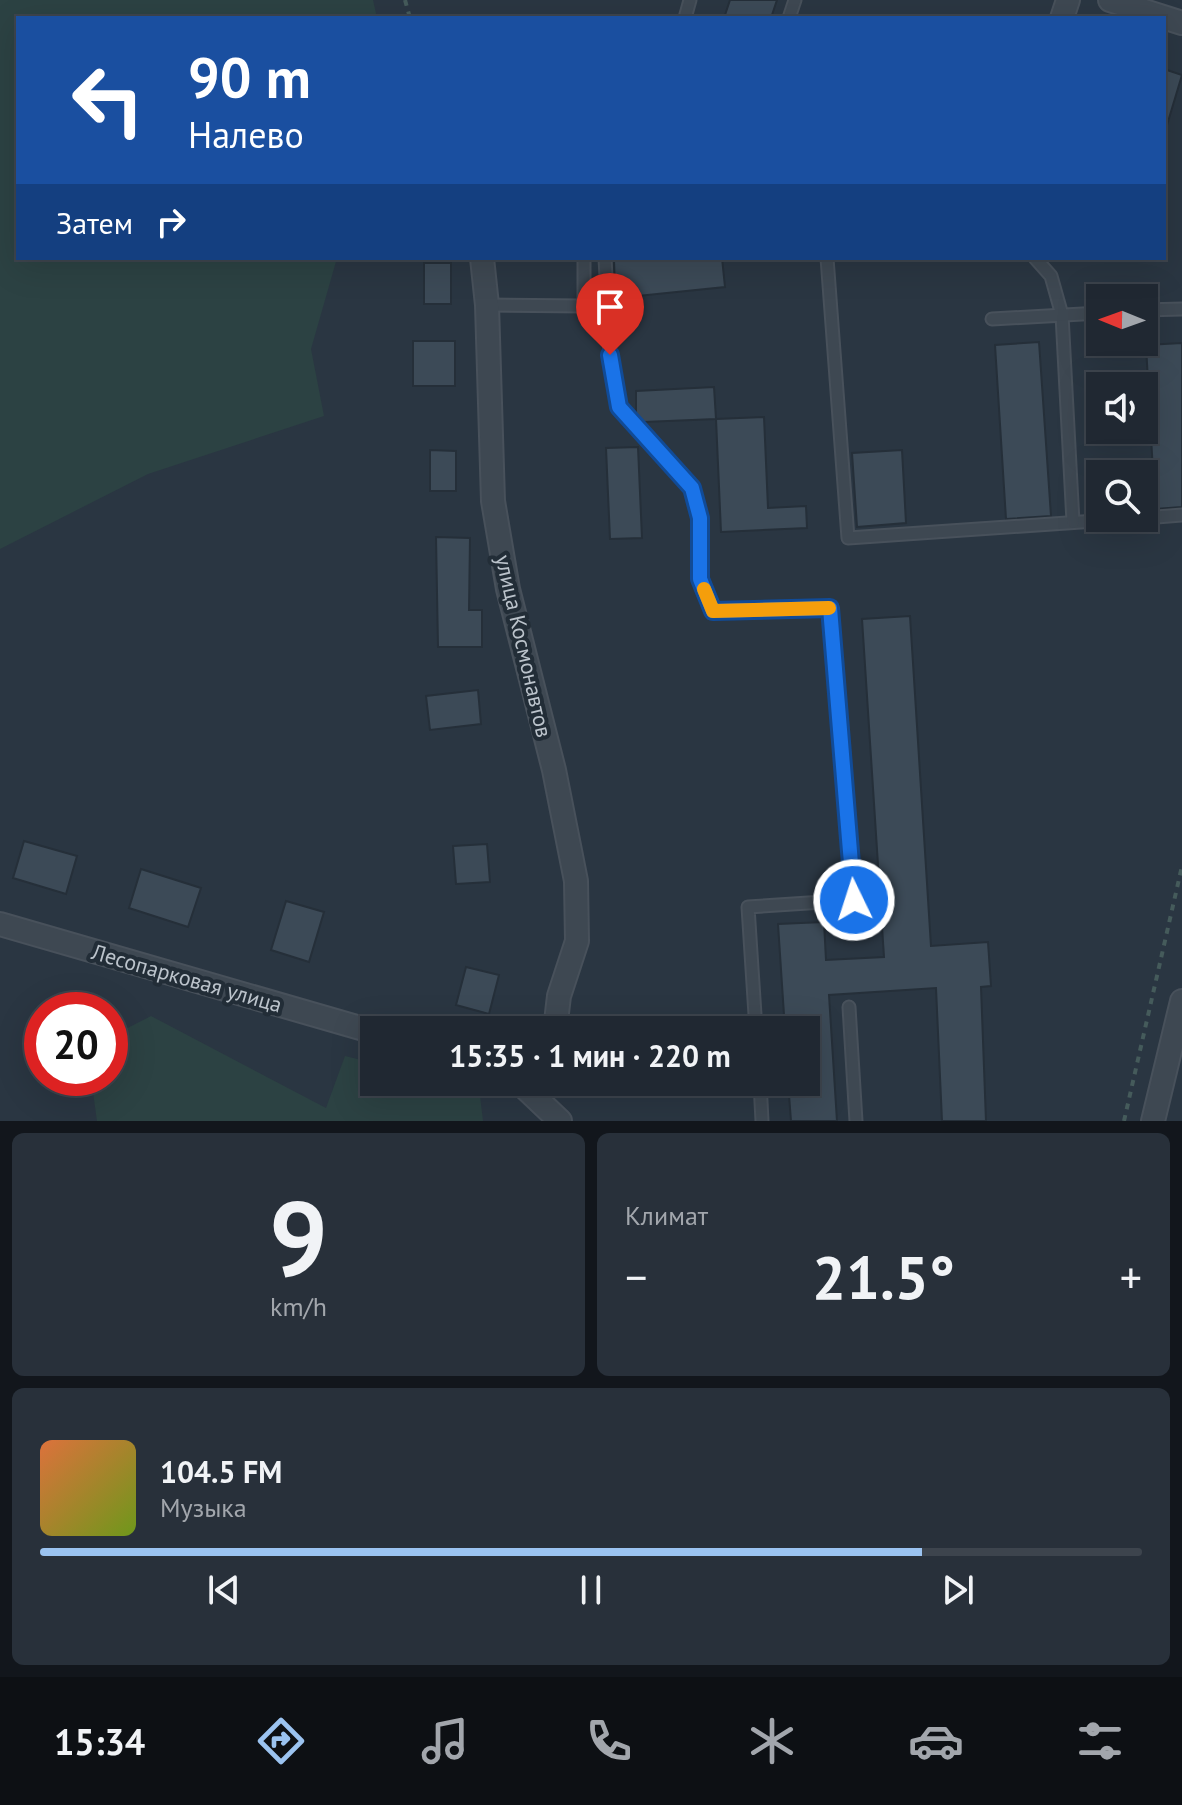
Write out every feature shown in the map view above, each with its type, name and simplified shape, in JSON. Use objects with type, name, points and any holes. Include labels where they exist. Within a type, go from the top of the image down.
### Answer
[{"type":"street","points":[[1110,0],[1160,16]]},
{"type":"street","name":"улица Космонавтов","points":[[482,260],[487,305],[493,501],[508,589],[554,770],[576,881],[577,941],[559,996],[557,1016]]},
{"type":"street","name":"Лесопарковая улица","points":[[0,924],[360,1028]]},
{"type":"street","points":[[1153,1121],[1182,1001]]},
{"type":"street","points":[[533,1096],[552,1114]]},
{"type":"lane","points":[[487,305],[584,306],[584,260]]},
{"type":"lane","points":[[605,260],[610,355],[619,407],[692,488],[700,518],[700,579],[713,611],[830,608],[854,900],[748,907],[755,1016]]},
{"type":"lane","points":[[827,260],[848,538],[1086,521]]},
{"type":"lane","points":[[1037,260],[1051,276],[1062,315],[1073,522]]},
{"type":"lane","points":[[1158,310],[1182,309]]},
{"type":"lane","points":[[992,319],[1086,314]]},
{"type":"lane","points":[[1158,517],[1182,515]]},
{"type":"lane","points":[[849,1007],[856,1121]]},
{"type":"lane","points":[[761,1096],[762,1121]]},
{"type":"path","points":[[1124,1121],[1182,866]]},
{"type":"green space","points":[[0,0],[373,0],[377,16],[16,16],[16,260],[336,260],[311,349],[324,416],[148,474],[0,549]]},
{"type":"green space","points":[[151,1016],[326,1108],[345,1056],[360,1060],[360,1096],[480,1096],[483,1121],[97,1121],[94,1096],[128,1096],[128,1028]]},
{"type":"building","points":[[730,0],[777,0],[772,16],[725,16]]},
{"type":"building","points":[[1166,70],[1182,75],[1166,125]]},
{"type":"building","points":[[614,260],[722,260],[725,287],[628,297],[627,290],[615,291]]},
{"type":"building","points":[[424,263],[451,263],[451,304],[424,304]]},
{"type":"building","points":[[413,341],[455,341],[455,386],[413,386]]},
{"type":"building","points":[[1039,342],[1051,516],[1006,519],[995,345]]},
{"type":"building","points":[[1182,343],[1182,507],[1158,509],[1158,460],[1152,460],[1151,444],[1158,444],[1158,372],[1147,372],[1147,356],[1158,356],[1158,344]]},
{"type":"building","points":[[714,387],[716,419],[644,422],[636,414],[636,391]]},
{"type":"building","points":[[764,417],[768,508],[806,506],[807,528],[721,532],[716,419]]},
{"type":"building","points":[[638,447],[642,538],[610,539],[606,448]]},
{"type":"building","points":[[430,450],[456,451],[456,491],[430,491]]},
{"type":"building","points":[[902,450],[906,523],[857,527],[852,453]]},
{"type":"building","points":[[436,537],[470,538],[469,610],[482,610],[482,647],[438,647]]},
{"type":"building","points":[[910,616],[931,946],[988,942],[991,986],[981,987],[986,1121],[942,1121],[936,988],[829,995],[837,1121],[791,1121],[789,1096],[820,1096],[820,1016],[784,1016],[778,924],[824,922],[826,960],[884,957],[862,619]]},
{"type":"building","points":[[478,690],[481,724],[430,730],[426,696]]},
{"type":"building","points":[[24,841],[77,856],[66,894],[13,878]]},
{"type":"building","points":[[487,844],[490,882],[456,884],[453,846]]},
{"type":"building","points":[[141,869],[201,888],[188,927],[129,908]]},
{"type":"building","points":[[286,901],[324,912],[309,962],[271,950]]},
{"type":"building","points":[[466,967],[499,975],[489,1014],[456,1005]]},
{"type":"slow traffic","points":[[704,589],[713,611],[829,608]]},
{"type":"route","points":[[610,355],[619,407],[692,488],[700,518],[700,579],[713,611],[830,608],[854,900]]}]
